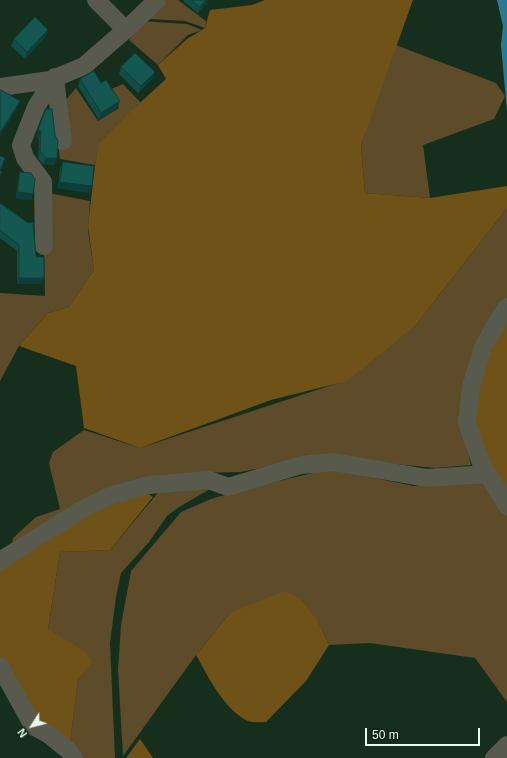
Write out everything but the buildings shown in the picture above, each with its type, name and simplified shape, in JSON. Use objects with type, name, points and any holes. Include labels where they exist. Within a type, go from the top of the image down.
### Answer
[{"type":"street","points":[[96,0],[126,30]]},
{"type":"street","points":[[0,87],[50,80],[84,66],[126,30],[157,0]]},
{"type":"street","points":[[55,77],[63,141]]},
{"type":"street","points":[[44,246],[43,182],[25,158],[21,145],[36,107],[55,77]]},
{"type":"street","points":[[507,307],[483,347],[471,387],[467,423],[481,463],[507,506]]},
{"type":"street","points":[[0,561],[81,510],[112,495],[149,485],[209,480],[228,487],[301,465],[333,462],[427,478],[488,474]]},
{"type":"street","points":[[0,666],[33,726],[48,734],[69,750],[74,758]]},
{"type":"street","points":[[494,758],[507,745]]},
{"type":"shaded area","points":[[165,0],[178,0],[206,21],[205,28],[185,21],[148,19]]},
{"type":"shaded area","points":[[265,0],[413,0],[361,145],[365,193],[430,198],[507,186],[507,208],[415,326],[347,381],[271,400],[140,448],[84,428],[76,366],[19,346],[48,313],[69,307],[94,270],[88,226],[99,144],[131,111],[166,79],[158,65],[187,39],[205,28],[210,10],[252,5]]},
{"type":"shaded area","points":[[141,21],[187,24],[202,30],[188,35],[158,65],[129,40]]},
{"type":"shaded area","points":[[393,44],[496,83],[505,96],[494,119],[423,145],[430,198],[365,193],[361,145]]},
{"type":"shaded area","points":[[123,84],[141,103],[123,120],[99,147],[95,165],[60,159],[54,114],[76,88],[98,121],[119,108],[109,90]]},
{"type":"shaded area","points":[[43,192],[90,201],[88,230],[94,270],[69,307],[48,313],[19,346],[0,381],[0,293],[45,296]]},
{"type":"shaded area","points":[[507,208],[507,303],[461,422],[471,465],[435,468],[324,456],[240,472],[195,473],[9,555],[13,538],[36,517],[60,509],[49,463],[53,452],[84,430],[140,448],[341,382],[415,326]]},
{"type":"shaded area","points":[[500,317],[507,322],[507,510],[467,423]]},
{"type":"shaded area","points":[[330,469],[414,486],[488,474],[507,506],[507,702],[475,658],[370,643],[329,645],[318,621],[230,613],[196,655],[123,756],[118,670],[121,625],[131,571],[181,512],[211,499],[245,489]]},
{"type":"shaded area","points":[[138,488],[153,497],[110,550],[60,552],[48,629],[84,651],[92,662],[78,679],[69,751],[33,726],[0,666],[0,561]]},
{"type":"shaded area","points":[[212,488],[179,507],[167,516],[149,542],[121,573],[116,597],[110,643],[115,758],[74,758],[69,751],[78,679],[48,629],[60,552],[110,550],[161,489]]},
{"type":"shaded area","points":[[285,591],[299,598],[318,621],[329,645],[306,681],[266,722],[250,722],[239,716],[224,701],[211,682],[196,655],[230,613]]},
{"type":"shaded area","points":[[140,739],[153,758],[126,758]]},
{"type":"water","points":[[497,0],[507,0],[507,112],[501,45],[503,26]]}]
